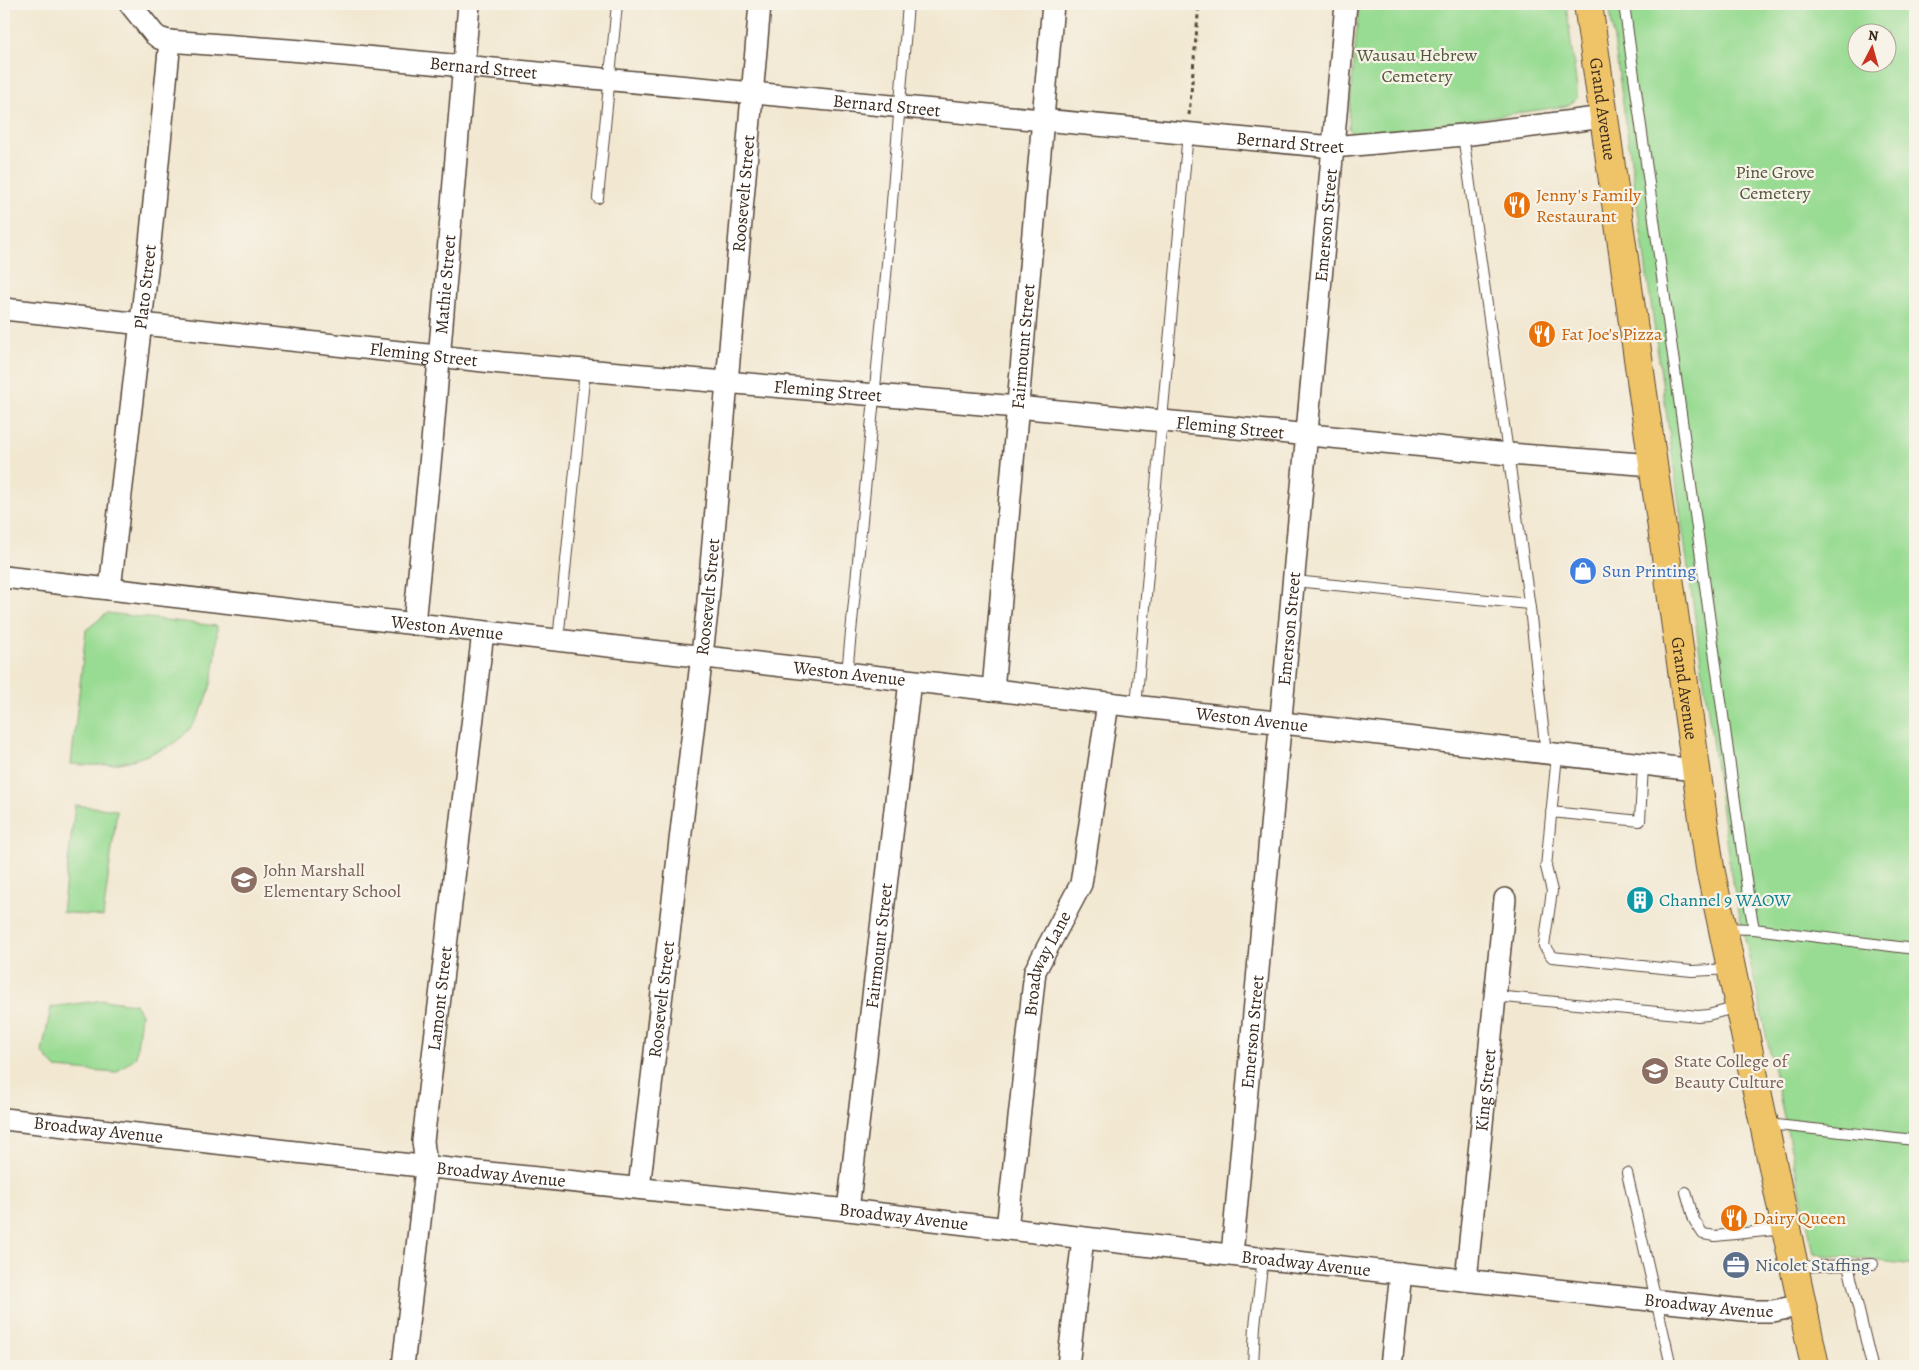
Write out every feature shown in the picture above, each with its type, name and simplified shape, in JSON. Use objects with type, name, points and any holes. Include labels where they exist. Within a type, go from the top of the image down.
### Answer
[{"type":"main road","name":"Grand Avenue","points":[[1588,4],[1710,868],[1815,1366]]},
{"type":"street","points":[[130,4],[154,34],[163,40],[170,41]]},
{"type":"street","name":"Mathie Street","points":[[414,624],[440,357],[469,4]]},
{"type":"street","name":"Roosevelt Street","points":[[639,1188],[702,657],[760,4]]},
{"type":"street","name":"Fairmount Street","points":[[993,690],[1053,4]]},
{"type":"street","name":"Emerson Street","points":[[1232,1255],[1346,4]]},
{"type":"street","name":"Bernard Street","points":[[170,41],[464,66],[1333,147],[1463,135],[1604,117]]},
{"type":"street","name":"Plato Street","points":[[110,589],[170,41]]},
{"type":"street","name":"Fleming Street","points":[[4,309],[440,357],[1017,407],[1509,454],[1653,465]]},
{"type":"street","name":"Weston Avenue","points":[[4,577],[1696,770]]},
{"type":"street","name":"Lamont Street","points":[[403,1366],[426,1166],[422,1142],[483,632]]},
{"type":"street","name":"Fairmount Street","points":[[848,1210],[910,681]]},
{"type":"street","name":"Broadway Lane","points":[[1007,1229],[1035,971],[1082,884],[1108,703]]},
{"type":"street","name":"King Street","points":[[1466,1280],[1505,899]]},
{"type":"street","name":"Broadway Avenue","points":[[4,1119],[848,1210],[1232,1255],[1762,1312],[1803,1305]]},
{"type":"street","points":[[1068,1366],[1083,1238]]},
{"type":"street","points":[[1391,1366],[1401,1273]]},
{"type":"lane","points":[[598,198],[617,4]]},
{"type":"lane","points":[[847,673],[886,276],[898,107],[908,4]]},
{"type":"lane","points":[[1624,4],[1754,929]]},
{"type":"lane","points":[[1136,706],[1188,133]]},
{"type":"lane","points":[[1463,135],[1551,754],[1551,812],[1546,867],[1552,891],[1544,946],[1552,957],[1692,971],[1731,968]]},
{"type":"lane","points":[[558,641],[585,370]]},
{"type":"lane","points":[[1294,581],[1529,604]]},
{"type":"lane","points":[[1551,812],[1640,821],[1643,765]]},
{"type":"lane","points":[[1722,928],[1754,929],[1915,949]]},
{"type":"lane","points":[[1495,996],[1698,1016],[1739,1006]]},
{"type":"lane","points":[[1763,1124],[1915,1140]]},
{"type":"lane","points":[[1628,1173],[1671,1366]]},
{"type":"lane","points":[[1686,1192],[1696,1224],[1703,1234],[1715,1236],[1787,1229]]},
{"type":"lane","points":[[1253,1366],[1255,1326],[1263,1258]]},
{"type":"lane","points":[[1848,1264],[1872,1366]]},
{"type":"lane","points":[[1795,1266],[1873,1264]]},
{"type":"path","points":[[1188,133],[1199,4]]},
{"type":"green space","name":"Wausau Hebrew Cemetery","points":[[1359,4],[1566,4],[1577,98],[1566,106],[1358,136],[1353,135],[1349,128],[1349,118]]},
{"type":"green space","name":"Pine Grove Cemetery","points":[[1609,4],[1915,4],[1915,1265],[1814,1254],[1731,875]]},
{"type":"green space","points":[[107,613],[217,626],[213,676],[203,708],[195,722],[184,735],[171,745],[140,758],[121,763],[101,765],[71,764],[86,630]]},
{"type":"green space","points":[[75,805],[117,810],[103,917],[62,912]]},
{"type":"green space","points":[[104,1000],[135,1004],[141,1014],[136,1057],[115,1073],[56,1068],[42,1052],[51,1007]]},
{"type":"place","name":"Jenny's Family Restaurant","points":[[1517,205]]},
{"type":"place","name":"Fat Joe's Pizza","points":[[1542,334]]},
{"type":"place","name":"Sun Printing","points":[[1583,571]]},
{"type":"place","name":"John Marshall Elementary School","points":[[244,880]]},
{"type":"place","name":"Channel 9 WAOW","points":[[1640,900]]},
{"type":"place","name":"State College of Beauty Culture","points":[[1655,1071]]},
{"type":"place","name":"Dairy Queen","points":[[1734,1218]]},
{"type":"place","name":"Nicolet Staffing","points":[[1736,1265]]}]
